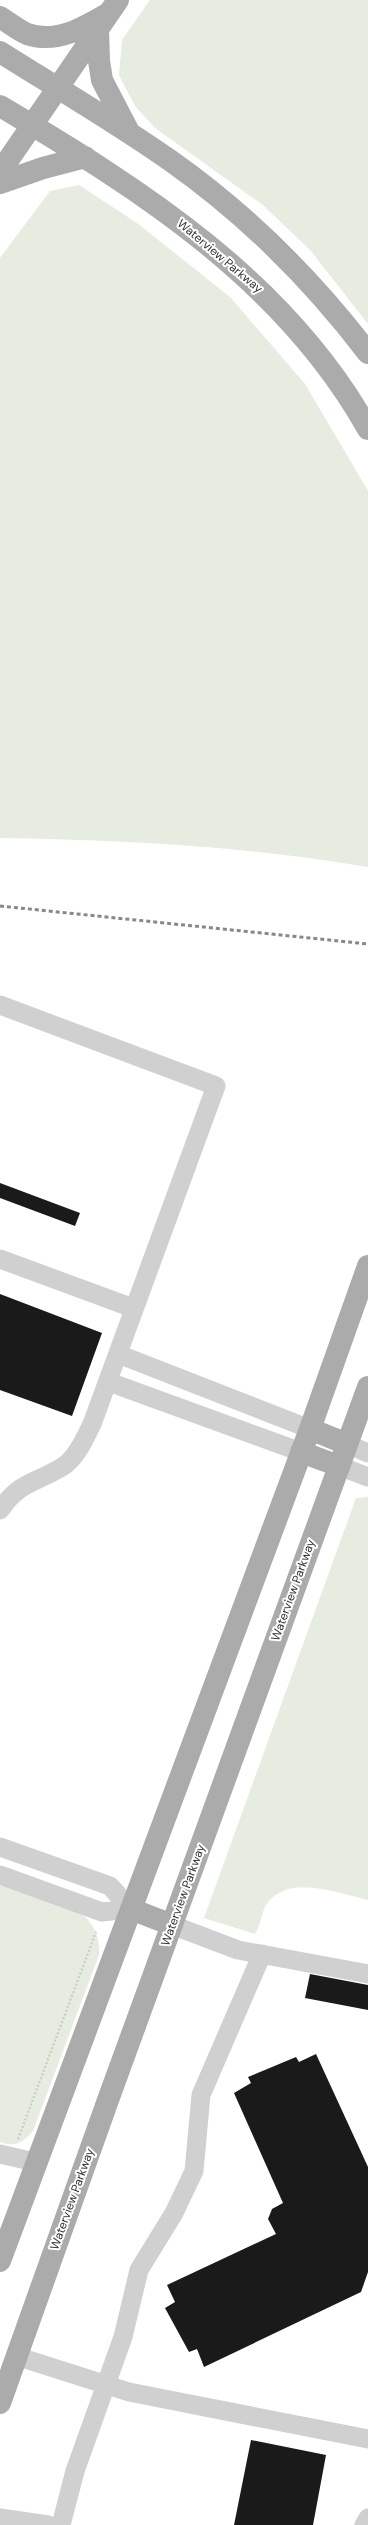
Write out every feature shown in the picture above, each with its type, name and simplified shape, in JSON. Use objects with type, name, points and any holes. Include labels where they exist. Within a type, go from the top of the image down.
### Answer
[{"type":"main road","points":[[0,17],[26,33],[45,37],[65,35],[109,13]]},
{"type":"main road","points":[[0,172],[109,13]]},
{"type":"main road","points":[[109,13],[99,60],[102,80],[131,134]]},
{"type":"main road","points":[[0,52],[131,134],[172,162],[275,248],[310,285],[368,353]]},
{"type":"main road","name":"Waterview Parkway","points":[[0,106],[85,157],[189,229],[274,303],[312,346],[366,413]]},
{"type":"main road","points":[[0,183],[43,168],[85,157]]},
{"type":"main road","points":[[0,2261],[35,2162],[310,1429],[368,1266]]},
{"type":"main road","name":"Waterview Parkway","points":[[0,2404],[16,2356],[368,1387]]},
{"type":"main road","points":[[310,1429],[347,1444]]},
{"type":"main road","points":[[301,1452],[339,1466]]},
{"type":"main road","points":[[131,1908],[172,1925]]},
{"type":"street","points":[[0,1005],[216,1086],[133,1308],[109,1382],[92,1424],[74,1454],[63,1466],[18,1488],[0,1510]]},
{"type":"street","points":[[0,1259],[133,1308]]},
{"type":"street","points":[[118,1354],[310,1429]]},
{"type":"street","points":[[109,1382],[301,1452]]},
{"type":"street","points":[[347,1444],[368,1453]]},
{"type":"street","points":[[339,1466],[368,1477]]},
{"type":"street","points":[[0,1847],[110,1886],[131,1908]]},
{"type":"street","points":[[0,1875],[102,1912],[131,1908]]},
{"type":"street","points":[[172,1925],[238,1950],[368,1974]]},
{"type":"street","points":[[61,2525],[75,2471],[123,2337],[139,2270],[174,2213],[194,2171],[201,2095],[262,1954]]},
{"type":"street","points":[[0,2154],[35,2162]]},
{"type":"street","points":[[16,2356],[106,2385],[152,2397],[368,2439]]},
{"type":"street","points":[[0,2518],[48,2525]]},
{"type":"street","points":[[364,2525],[368,2518]]},
{"type":"path","points":[[17,2144],[96,1932]]},
{"type":"shaded area","points":[[150,0],[368,0],[368,324],[311,251],[264,206],[155,128],[135,106],[119,75],[122,40]]},
{"type":"shaded area","points":[[79,185],[137,223],[230,297],[305,384],[368,491],[368,867],[276,854],[184,845],[92,840],[0,838],[0,258],[50,191]]},
{"type":"shaded area","points":[[368,1497],[368,1900],[318,1888],[293,1888],[282,1892],[268,1902],[255,1934],[204,1918],[356,1498]]},
{"type":"shaded area","points":[[0,1884],[56,1903],[82,1914],[87,1918],[96,1932],[99,1943],[99,1955],[33,2131],[23,2141],[15,2144],[5,2144],[0,2142]]},
{"type":"building","points":[[0,1183],[80,1213],[75,1226],[0,1198]]},
{"type":"building","points":[[0,1294],[102,1333],[72,1416],[0,1390]]},
{"type":"building","points":[[310,1974],[368,1985],[368,2010],[305,1998]]},
{"type":"building","points":[[316,2054],[368,2167],[368,2272],[361,2292],[204,2367],[197,2349],[189,2352],[165,2308],[175,2302],[167,2285],[276,2234],[268,2219],[272,2209],[283,2203],[234,2093],[251,2083],[248,2077],[296,2057],[299,2062]]},
{"type":"building","points":[[251,2440],[326,2455],[313,2525],[234,2525]]},
{"type":"railway","points":[[0,906],[368,944]]}]
